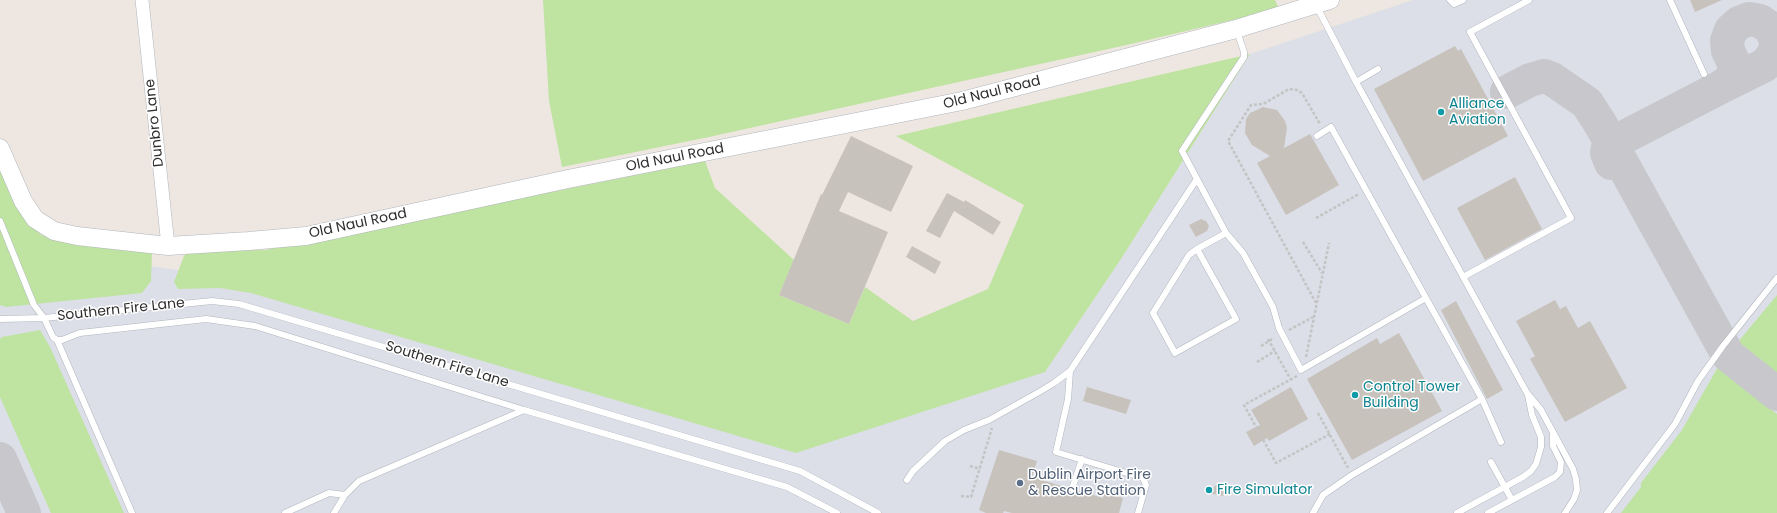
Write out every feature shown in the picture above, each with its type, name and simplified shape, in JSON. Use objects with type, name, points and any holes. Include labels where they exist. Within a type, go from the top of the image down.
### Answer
[{"type":"main road","name":"Old Naul Road","points":[[0,148],[23,201],[35,219],[54,231],[77,236],[168,246],[248,242],[306,236],[576,178],[962,101],[1236,29],[1323,2]]},
{"type":"street","name":"Dunbro Lane","points":[[142,0],[168,246]]},
{"type":"lane","points":[[1450,0],[1454,4],[1463,0]]},
{"type":"lane","points":[[1463,277],[1571,218],[1470,32],[1529,0]]},
{"type":"lane","points":[[1670,0],[1704,74]]},
{"type":"lane","points":[[1323,2],[1356,82],[1527,393],[1541,410],[1576,479],[1577,490],[1574,499],[1565,513]]},
{"type":"lane","points":[[1236,29],[1244,52],[1244,57],[1182,151],[1226,233],[1243,253],[1273,307],[1279,328],[1301,370],[1426,298]]},
{"type":"lane","points":[[1356,82],[1378,69]]},
{"type":"lane","points":[[1317,136],[1331,127],[1482,399],[1501,442]]},
{"type":"lane","points":[[907,480],[913,471],[946,441],[964,430],[1002,413],[1054,383],[1070,371],[1197,179]]},
{"type":"lane","points":[[0,221],[34,305],[44,318],[50,332],[57,340],[132,513]]},
{"type":"lane","points":[[1197,249],[1236,319],[1175,353],[1152,313],[1189,255],[1197,249],[1226,233]]},
{"type":"lane","points":[[1607,513],[1675,424],[1698,381],[1723,346],[1777,278]]},
{"type":"lane","name":"Southern Fire Lane","points":[[0,319],[44,318],[212,301],[239,304],[800,471],[878,513]]},
{"type":"lane","points":[[57,340],[62,340],[80,333],[206,319],[255,326],[524,410],[787,487],[837,513]]},
{"type":"lane","points":[[1070,371],[1068,399],[1056,452],[1143,478],[1146,485],[1138,513]]},
{"type":"lane","points":[[1457,513],[1531,471],[1539,456],[1541,436],[1532,415],[1527,393]]},
{"type":"lane","points":[[1313,513],[1323,495],[1352,476],[1482,399]]},
{"type":"lane","points":[[334,513],[344,495],[359,481],[524,410]]},
{"type":"lane","points":[[1488,513],[1555,477],[1560,472],[1561,462],[1553,446],[1552,431]]},
{"type":"lane","points":[[1072,489],[1082,459]]},
{"type":"lane","points":[[1491,462],[1512,500]]},
{"type":"lane","points":[[285,513],[329,493],[344,495]]},
{"type":"path","points":[[1316,303],[1228,141],[1251,105],[1262,104],[1289,89],[1297,90],[1302,93],[1324,131]]},
{"type":"path","points":[[1316,218],[1366,190]]},
{"type":"path","points":[[1304,242],[1322,274]]},
{"type":"path","points":[[1329,243],[1307,352],[1301,370],[1297,377],[1244,405],[1276,463],[1330,434]]},
{"type":"path","points":[[1268,339],[1291,380]]},
{"type":"path","points":[[1257,362],[1275,351]]},
{"type":"path","points":[[1318,413],[1352,476]]},
{"type":"path","points":[[962,496],[971,497],[993,425]]},
{"type":"path","points":[[970,466],[980,469]]},
{"type":"shaded area","points":[[1413,0],[1777,0],[1777,513],[0,513],[0,191],[25,249],[214,275],[1045,372],[1121,259],[1250,54]]},
{"type":"green space","points":[[543,0],[1275,0],[1279,9],[1131,44],[709,137],[562,167],[549,101]]},
{"type":"green space","points":[[1250,54],[1121,259],[1045,372],[796,453],[251,293],[220,288],[178,289],[174,282],[184,256],[189,251],[265,250],[705,161],[715,188],[794,260],[779,295],[849,324],[865,287],[913,321],[988,289],[1024,205],[896,136]]},
{"type":"green space","points":[[0,165],[20,212],[41,235],[77,245],[152,252],[151,281],[142,293],[6,307],[0,305]]},
{"type":"green space","points":[[1777,295],[1777,378],[1758,363],[1738,342]]},
{"type":"green space","points":[[40,330],[50,347],[124,513],[51,513],[0,397],[0,339],[2,337]]},
{"type":"green space","points":[[1718,367],[1777,414],[1777,513],[1621,513],[1641,487],[1641,483],[1682,430]]},
{"type":"building","points":[[1690,0],[1722,0],[1695,12]]},
{"type":"building","name":"Alliance Aviation","points":[[1455,46],[1458,51],[1461,49],[1508,136],[1423,181],[1374,89]]},
{"type":"building","points":[[1263,107],[1277,110],[1285,121],[1287,128],[1284,148],[1310,134],[1339,185],[1286,215],[1257,163],[1270,156],[1252,145],[1245,133],[1246,119],[1250,113]]},
{"type":"building","points":[[851,136],[913,166],[891,212],[848,192],[839,211],[888,232],[849,324],[779,295],[821,194],[822,195]]},
{"type":"building","points":[[1515,177],[1542,229],[1485,260],[1457,208]]},
{"type":"building","points":[[947,193],[964,202],[965,200],[1001,222],[993,235],[954,211],[940,238],[926,231]]},
{"type":"building","points":[[1201,219],[1206,221],[1209,226],[1207,231],[1196,237],[1189,225]]},
{"type":"building","points":[[912,246],[941,262],[935,274],[906,257]]},
{"type":"building","points":[[1555,300],[1560,309],[1566,306],[1578,328],[1590,321],[1627,388],[1565,422],[1530,359],[1535,356],[1516,321]]},
{"type":"building","points":[[1456,301],[1503,390],[1487,399],[1441,310]]},
{"type":"building","name":"Control Tower Building","points":[[1399,333],[1442,411],[1352,460],[1307,379],[1377,338],[1380,344]]},
{"type":"building","points":[[1087,387],[1131,400],[1126,414],[1083,401]]},
{"type":"building","points":[[1291,387],[1308,419],[1269,441],[1267,438],[1254,446],[1246,432],[1260,425],[1251,410]]},
{"type":"building","name":"Dublin Airport Fire & Rescue Station","points":[[999,450],[1037,461],[1032,477],[1068,488],[1070,493],[1073,493],[1076,490],[1103,498],[1104,493],[1123,498],[1119,513],[1012,513],[1004,511],[1003,513],[986,513],[979,510]]},
{"type":"building","points":[[1217,484],[1226,487],[1223,496],[1208,493]]},
{"type":"taxiway","points":[[1611,163],[1607,153],[1608,147],[1611,144],[1765,65],[1772,57],[1776,47],[1775,36],[1769,27],[1760,21],[1749,19],[1739,23],[1731,30],[1727,41],[1728,51],[1733,61],[1735,72],[1730,81],[1721,87]]},
{"type":"taxiway","points":[[1507,92],[1530,80],[1544,76],[1552,79],[1587,103],[1601,125],[1728,355],[1777,394]]},
{"type":"taxiway","points":[[0,459],[24,513]]},
{"type":"place","name":"Alliance Aviation","points":[[1441,112]]},
{"type":"place","name":"Control Tower Building","points":[[1355,395]]},
{"type":"place","name":"Dublin Airport Fire & Rescue Station","points":[[1020,483]]},
{"type":"place","name":"Fire Simulator","points":[[1209,490]]}]
